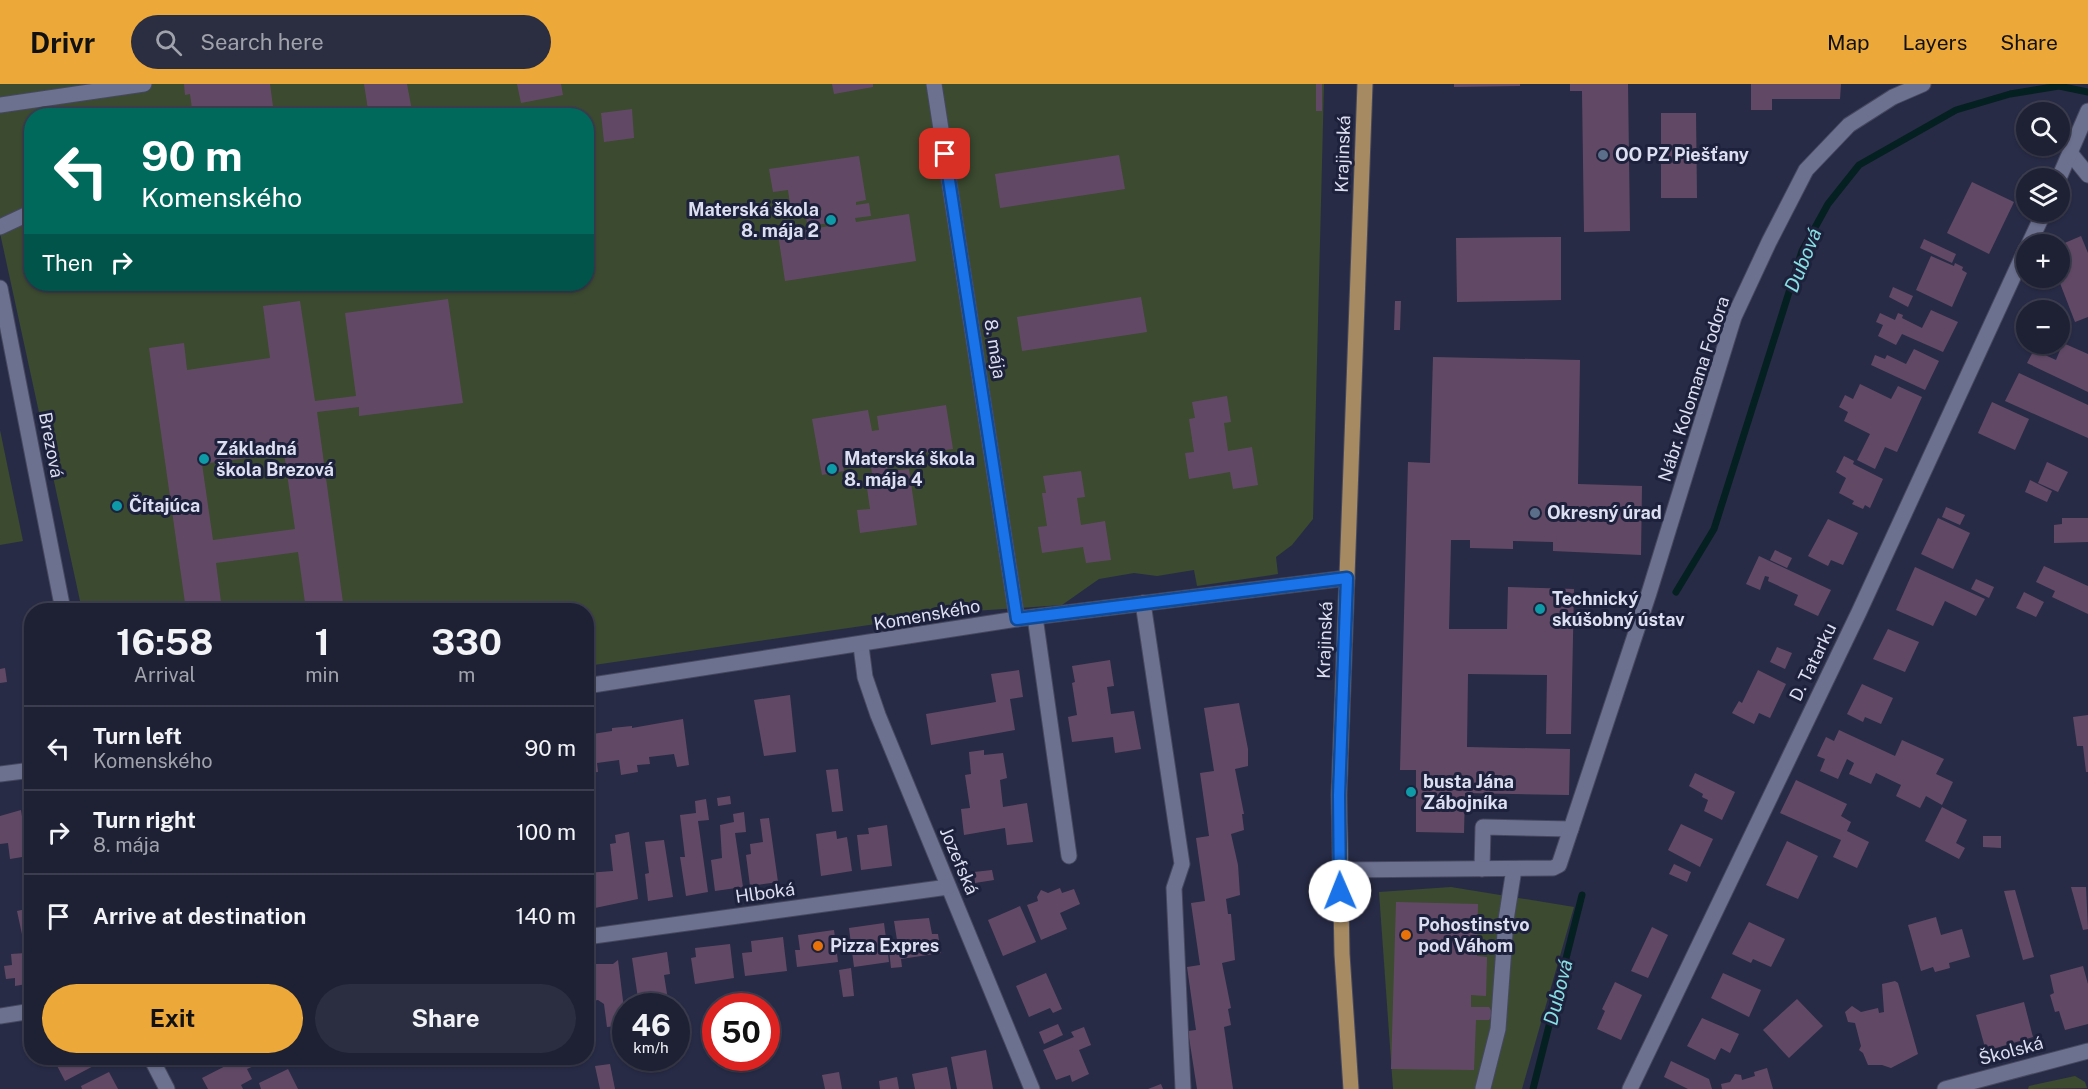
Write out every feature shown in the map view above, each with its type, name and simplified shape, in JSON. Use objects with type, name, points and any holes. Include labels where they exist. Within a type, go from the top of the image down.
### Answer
[{"type":"main road","name":"Krajinská","points":[[1351,1089],[1339,870],[1365,84]]},
{"type":"street","points":[[0,105],[144,84]]},
{"type":"street","name":"8. mája","points":[[934,84],[1017,619]]},
{"type":"street","name":"Nábr. Kolomana Fodora","points":[[1339,870],[1553,868],[1558,865],[1649,593],[1734,317],[1806,170],[1850,125],[1893,91],[1923,84]]},
{"type":"street","points":[[2064,168],[2088,111]]},
{"type":"street","points":[[2071,154],[2088,175]]},
{"type":"street","points":[[0,227],[24,216]]},
{"type":"street","name":"D. Tatarku","points":[[1630,1089],[1859,612],[2016,271]]},
{"type":"street","name":"Brezová","points":[[0,288],[62,603]]},
{"type":"street","name":"Komenského","points":[[594,685],[861,646],[1017,619],[1347,578]]},
{"type":"street","points":[[1143,603],[1182,864],[1174,888],[1183,1089]]},
{"type":"street","points":[[1035,617],[1069,855]]},
{"type":"street","name":"Jozefská","points":[[861,646],[865,677],[878,715],[1032,1089]]},
{"type":"street","points":[[0,774],[24,771]]},
{"type":"street","points":[[1482,869],[1483,826],[1571,829]]},
{"type":"street","points":[[1483,1088],[1498,1029],[1506,920],[1514,868]]},
{"type":"street","name":"Hlboká","points":[[594,935],[948,887]]},
{"type":"street","points":[[0,1016],[24,1012]]},
{"type":"street","name":"Školská","points":[[1945,1089],[2087,1055]]},
{"type":"street","points":[[155,1065],[167,1089]]},
{"type":"green space","points":[[0,84],[1324,84],[1313,519],[1292,545],[1276,557],[1278,574],[1197,586],[1194,570],[1157,576],[1134,573],[1099,579],[1062,605],[959,612],[594,665],[594,603],[80,603],[0,233]]},
{"type":"green space","points":[[0,430],[23,541],[0,545]]},
{"type":"green space","points":[[1451,887],[1574,907],[1522,1089],[1393,1089],[1379,892]]},
{"type":"green space","points":[[2075,1076],[2085,1082],[2087,1088],[2028,1089],[2029,1086]]},
{"type":"building","points":[[184,84],[270,84],[273,108],[192,108],[190,94],[185,95]]},
{"type":"building","points":[[364,84],[407,84],[412,108],[368,108]]},
{"type":"building","points":[[517,84],[561,84],[563,95],[521,103]]},
{"type":"building","points":[[832,84],[873,84],[873,87],[834,94]]},
{"type":"building","points":[[1316,84],[1322,84],[1322,111],[1316,111]]},
{"type":"building","points":[[1454,84],[1520,84],[1520,86],[1454,87]]},
{"type":"building","points":[[1570,84],[1628,84],[1630,231],[1584,232],[1582,91],[1570,91]]},
{"type":"building","points":[[1751,84],[1841,84],[1840,99],[1772,99],[1772,110],[1751,110]]},
{"type":"building","points":[[632,109],[634,138],[604,142],[601,113]]},
{"type":"building","points":[[1661,113],[1696,113],[1697,198],[1661,198]]},
{"type":"building","points":[[1119,155],[1125,189],[1000,208],[995,174]]},
{"type":"building","name":"Materská škola 8. mája 2","points":[[859,156],[866,200],[856,202],[856,205],[869,203],[871,216],[855,218],[856,222],[909,214],[916,261],[785,281],[778,234],[830,226],[830,223],[808,226],[805,213],[822,210],[821,207],[791,211],[788,190],[773,192],[769,169]]},
{"type":"building","points":[[1972,182],[2014,202],[1989,254],[1947,233]]},
{"type":"building","points":[[2081,236],[2088,253],[2088,317],[2075,322],[2070,309],[2070,300],[2066,300],[2062,288],[2070,288],[2070,241]]},
{"type":"building","points":[[1561,237],[1561,300],[1457,302],[1456,238]]},
{"type":"building","points":[[1924,239],[1956,254],[1952,263],[1920,248]]},
{"type":"building","points":[[1931,256],[1954,266],[1955,263],[1963,267],[1962,270],[1967,273],[1952,307],[1916,290]]},
{"type":"building","points":[[1893,287],[1913,296],[1908,307],[1889,297]]},
{"type":"building","points":[[1141,297],[1147,332],[1022,351],[1017,317]]},
{"type":"building","name":"Základná škola Brezová","points":[[448,299],[463,403],[359,416],[359,407],[317,412],[343,603],[305,603],[298,552],[216,563],[221,603],[185,603],[149,348],[184,343],[187,370],[270,358],[263,306],[300,301],[315,401],[356,396],[345,313]],"holes":[[[284,453],[295,529],[213,540],[202,464]]]},
{"type":"building","points":[[1395,301],[1401,301],[1400,330],[1394,330]]},
{"type":"building","points":[[1931,310],[1958,322],[1943,352],[1902,334],[1896,345],[1878,336],[1883,325],[1876,322],[1880,313],[1895,320],[1898,313],[1903,315],[1902,318],[1922,328]]},
{"type":"building","points":[[2070,346],[2088,354],[2088,392],[2027,363],[2032,354],[2043,354],[2056,360],[2058,354],[2070,354]]},
{"type":"building","points":[[1914,349],[1939,361],[1925,390],[1871,365],[1875,355],[1885,359],[1887,355],[1906,364]]},
{"type":"building","name":"Technický skúšobný ústav","points":[[1433,357],[1580,360],[1578,484],[1642,486],[1641,555],[1553,551],[1553,542],[1513,541],[1513,549],[1470,548],[1470,540],[1451,540],[1449,629],[1507,629],[1508,587],[1574,589],[1571,734],[1546,734],[1547,675],[1468,674],[1467,747],[1570,749],[1569,795],[1465,793],[1464,833],[1416,832],[1416,770],[1400,770],[1408,462],[1430,463]]},
{"type":"building","points":[[2019,373],[2088,405],[2088,438],[2005,401]]},
{"type":"building","points":[[1860,384],[1891,399],[1898,386],[1922,397],[1897,452],[1885,447],[1875,469],[1857,460],[1870,434],[1844,421],[1848,412],[1839,407],[1845,395],[1853,399]]},
{"type":"building","points":[[1227,396],[1231,422],[1224,423],[1228,451],[1252,447],[1258,485],[1233,489],[1230,472],[1189,479],[1185,453],[1194,452],[1189,419],[1195,418],[1192,402]]},
{"type":"building","points":[[1992,402],[2029,419],[2015,450],[1978,433]]},
{"type":"building","name":"Materská škola 8. mája 4","points":[[946,405],[953,449],[885,458],[888,471],[909,469],[917,525],[860,533],[857,510],[870,509],[866,481],[873,480],[869,455],[842,459],[844,471],[822,475],[812,419],[868,410],[872,431],[879,430],[877,416]]},
{"type":"building","points":[[1844,456],[1854,461],[1853,464],[1883,479],[1870,508],[1865,505],[1863,509],[1852,504],[1854,501],[1839,493],[1846,478],[1836,472]]},
{"type":"building","points":[[2047,462],[2068,472],[2058,492],[2038,483]]},
{"type":"building","points":[[1081,471],[1085,497],[1077,498],[1081,525],[1105,521],[1111,560],[1086,563],[1083,547],[1042,553],[1038,527],[1047,526],[1042,493],[1046,493],[1043,476]]},
{"type":"building","points":[[2030,480],[2052,491],[2047,502],[2025,492]]},
{"type":"building","points":[[1946,507],[1965,515],[1960,525],[1942,517]]},
{"type":"building","points":[[1938,518],[1970,533],[1953,569],[1921,554]]},
{"type":"building","points":[[2062,518],[2088,518],[2088,542],[2054,543],[2054,525],[2062,524]]},
{"type":"building","points":[[1828,519],[1858,533],[1843,565],[1831,560],[1828,566],[1808,556]]},
{"type":"building","points":[[1775,550],[1792,558],[1787,568],[1770,560]]},
{"type":"building","points":[[1759,556],[1831,590],[1818,616],[1794,605],[1798,595],[1768,581],[1769,577],[1765,576],[1760,590],[1746,584]]},
{"type":"building","points":[[2044,566],[2088,586],[2088,614],[2052,597],[2055,591],[2036,582]]},
{"type":"building","points":[[1915,567],[1985,599],[1976,616],[1945,601],[1933,626],[1896,610]]},
{"type":"building","points":[[1976,579],[1994,587],[1989,598],[1971,589]]},
{"type":"building","points":[[2024,592],[2044,602],[2036,617],[2016,608]]},
{"type":"building","points":[[1888,629],[1919,642],[1905,672],[1873,659]]},
{"type":"building","points":[[1777,647],[1792,653],[1785,669],[1770,662]]},
{"type":"building","points":[[1110,660],[1114,686],[1107,687],[1111,714],[1134,711],[1141,749],[1115,753],[1113,737],[1072,742],[1068,717],[1077,715],[1072,666]]},
{"type":"building","points":[[5,668],[7,682],[0,683],[0,669]]},
{"type":"building","points":[[1019,670],[1023,697],[1010,699],[1015,730],[931,745],[926,714],[996,702],[991,674]]},
{"type":"building","points":[[1758,670],[1786,684],[1770,718],[1759,713],[1754,724],[1732,713],[1739,701],[1742,703]]},
{"type":"building","points":[[1862,684],[1893,698],[1881,724],[1865,717],[1863,722],[1847,714]]},
{"type":"building","points":[[790,695],[796,752],[764,756],[754,700]]},
{"type":"building","points":[[1239,703],[1248,749],[1248,766],[1235,769],[1244,814],[1242,814],[1244,830],[1231,834],[1238,865],[1240,895],[1226,899],[1228,914],[1231,914],[1235,960],[1222,963],[1231,1008],[1228,1009],[1231,1025],[1224,1027],[1233,1089],[1197,1089],[1188,1031],[1196,1030],[1187,967],[1200,965],[1191,903],[1205,901],[1196,838],[1209,836],[1200,773],[1214,771],[1204,708]]},
{"type":"building","points":[[2088,715],[2088,772],[2086,772],[2083,746],[2077,746],[2073,717]]},
{"type":"building","points":[[683,719],[689,765],[677,767],[674,754],[649,757],[650,764],[637,765],[638,772],[621,775],[619,760],[597,763],[598,772],[594,772],[594,734],[612,731],[612,728],[632,726],[632,728]]},
{"type":"building","points":[[1839,730],[1895,756],[1902,740],[1944,759],[1936,774],[1953,782],[1942,805],[1926,796],[1920,808],[1896,796],[1901,785],[1876,773],[1871,784],[1849,774],[1854,763],[1847,759],[1838,779],[1820,771],[1825,759],[1817,756],[1826,737],[1834,741]]},
{"type":"building","points":[[984,750],[984,755],[1003,753],[1007,778],[1000,780],[1003,807],[1027,803],[1033,842],[1007,845],[1005,828],[964,835],[961,809],[970,808],[965,775],[971,774],[969,752]]},
{"type":"building","points":[[838,769],[843,811],[832,812],[826,770]]},
{"type":"building","points":[[1695,773],[1735,792],[1722,820],[1704,811],[1708,800],[1702,797],[1703,794],[1689,786]]},
{"type":"building","points":[[1796,780],[1847,804],[1841,816],[1851,822],[1847,831],[1869,842],[1857,868],[1833,857],[1841,840],[1780,813]]},
{"type":"building","points":[[730,796],[731,804],[718,806],[717,798]]},
{"type":"building","points":[[706,799],[709,820],[698,821],[708,892],[686,896],[680,857],[685,857],[680,815],[696,813],[695,801]]},
{"type":"building","points":[[1942,807],[1967,820],[1956,843],[1965,848],[1959,859],[1925,841]]},
{"type":"building","points":[[21,810],[24,857],[10,859],[8,843],[0,844],[0,816]]},
{"type":"building","points":[[744,812],[746,832],[735,833],[743,887],[715,891],[711,860],[722,858],[720,825],[734,822],[733,814]]},
{"type":"building","points":[[769,818],[778,882],[750,886],[746,855],[751,854],[750,844],[763,842],[760,819]]},
{"type":"building","points":[[1681,824],[1713,839],[1700,867],[1668,850]]},
{"type":"building","points":[[887,825],[892,866],[861,870],[857,835],[869,834],[868,828]]},
{"type":"building","points":[[836,831],[837,839],[847,837],[852,871],[821,876],[816,834]]},
{"type":"building","points":[[629,832],[638,899],[594,908],[594,872],[613,871],[610,844],[616,843],[615,835]]},
{"type":"building","points":[[1983,836],[2001,836],[2001,848],[1983,847]]},
{"type":"building","points":[[664,840],[673,897],[648,901],[645,874],[649,873],[645,842]]},
{"type":"building","points":[[1787,841],[1818,856],[1798,899],[1766,885]]},
{"type":"building","points":[[1674,864],[1691,872],[1687,882],[1669,874]]},
{"type":"building","points":[[992,870],[994,880],[975,883],[974,872]]},
{"type":"building","points":[[2071,887],[2086,887],[2088,929],[2083,930]]},
{"type":"building","points":[[1060,888],[1062,893],[1074,889],[1080,904],[1060,913],[1067,929],[1041,940],[1027,905],[1038,901],[1037,897],[1041,890],[1048,893]]},
{"type":"building","points":[[2015,890],[2034,957],[2023,960],[2004,891]]},
{"type":"building","points":[[1396,902],[1478,904],[1477,956],[1487,957],[1486,996],[1471,995],[1471,1007],[1489,1007],[1493,1014],[1489,1020],[1476,1020],[1474,1070],[1391,1069]]},
{"type":"building","points":[[1020,906],[1036,942],[1003,956],[988,920]]},
{"type":"building","points":[[24,909],[24,944],[17,911]]},
{"type":"building","points":[[1936,917],[1941,935],[1962,929],[1970,957],[1949,963],[1950,968],[1935,972],[1933,967],[1921,971],[1908,925]]},
{"type":"building","points":[[929,918],[932,934],[938,934],[941,953],[901,959],[902,967],[891,968],[888,941],[897,940],[894,921]]},
{"type":"building","points":[[1749,922],[1785,939],[1771,967],[1753,959],[1751,963],[1732,954]]},
{"type":"building","points":[[884,923],[889,962],[854,967],[849,928]]},
{"type":"building","points":[[1652,927],[1668,935],[1648,978],[1631,971]]},
{"type":"building","points":[[834,930],[838,962],[797,967],[795,950],[800,950],[798,935]]},
{"type":"building","points":[[783,937],[787,971],[745,976],[742,953],[752,952],[751,941]]},
{"type":"building","points":[[730,944],[734,978],[695,984],[691,958],[696,957],[695,948]]},
{"type":"building","points":[[667,952],[670,974],[664,975],[667,993],[637,993],[632,958]]},
{"type":"building","points":[[24,953],[24,984],[15,986],[15,978],[6,979],[4,966],[12,965],[11,954]]},
{"type":"building","points":[[618,960],[622,993],[612,993],[612,1026],[607,1027],[604,1004],[598,1000],[594,1001],[594,964],[613,964]]},
{"type":"building","points":[[2083,966],[2088,984],[2088,1024],[2065,1030],[2059,1011],[2055,1012],[2050,995],[2054,993],[2050,975]]},
{"type":"building","points":[[851,968],[854,996],[843,997],[839,970]]},
{"type":"building","points":[[1046,973],[1062,1009],[1053,1013],[1050,1008],[1029,1017],[1016,986]]},
{"type":"building","points":[[1723,973],[1761,990],[1749,1017],[1711,998]]},
{"type":"building","points":[[1895,981],[1898,983],[1918,1054],[1891,1068],[1882,1065],[1868,1065],[1863,1053],[1859,1050],[1861,1046],[1855,1023],[1848,1022],[1845,1012],[1852,1006],[1861,1012],[1878,1008],[1879,1013],[1884,1012],[1882,984]]},
{"type":"building","points":[[1615,982],[1642,995],[1621,1040],[1597,1029],[1605,1011],[1602,1009]]},
{"type":"building","points":[[1797,999],[1823,1026],[1789,1058],[1763,1030]]},
{"type":"building","points":[[2024,1002],[2033,1037],[1986,1051],[1976,1015]]},
{"type":"building","points":[[1702,1018],[1739,1034],[1730,1053],[1721,1048],[1715,1060],[1687,1046]]},
{"type":"building","points":[[1058,1024],[1063,1035],[1044,1044],[1039,1032]]},
{"type":"building","points":[[1084,1027],[1091,1045],[1079,1050],[1089,1074],[1072,1082],[1070,1075],[1056,1080],[1043,1050],[1074,1037],[1071,1032]]},
{"type":"building","points":[[986,1050],[993,1089],[957,1089],[951,1057]]},
{"type":"building","points":[[1671,1061],[1709,1079],[1712,1089],[1688,1089],[1664,1077]]},
{"type":"building","points":[[610,1064],[615,1089],[600,1089],[595,1066]]},
{"type":"building","points":[[57,1065],[95,1065],[65,1081]]},
{"type":"building","points":[[227,1065],[254,1066],[247,1069],[252,1079],[241,1085],[243,1089],[208,1089],[202,1078]]},
{"type":"building","points":[[947,1067],[951,1089],[915,1089],[912,1074]]},
{"type":"building","points":[[1767,1068],[1773,1089],[1722,1089],[1721,1084],[1730,1082],[1735,1074],[1741,1075],[1742,1080],[1755,1076],[1754,1072]]},
{"type":"building","points":[[288,1069],[298,1089],[261,1089],[259,1083]]},
{"type":"building","points":[[109,1072],[118,1089],[82,1089],[81,1086]]},
{"type":"building","points":[[839,1072],[842,1089],[825,1089],[822,1075]]},
{"type":"building","points":[[897,1077],[899,1089],[880,1089],[879,1081]]},
{"type":"building","points":[[1161,1084],[1163,1089],[1148,1089]]},
{"type":"waterway","name":"Dubová","points":[[1676,592],[1714,529],[1802,251],[1828,204],[1859,165],[1956,110],[2010,94],[2059,86],[2088,92]]},
{"type":"waterway","name":"Dubová","points":[[1533,1089],[1582,895]]},
{"type":"place","name":"OO PZ Piešťany","points":[[1603,155]]},
{"type":"place","name":"Materská škola 8. mája 2","points":[[831,220]]},
{"type":"place","name":"Základná škola Brezová","points":[[204,459]]},
{"type":"place","name":"Materská škola 8. mája 4","points":[[832,469]]},
{"type":"place","name":"Čítajúca","points":[[117,506]]},
{"type":"place","name":"Okresný úrad","points":[[1535,513]]},
{"type":"place","name":"Technický skúšobný ústav","points":[[1540,609]]},
{"type":"place","name":"busta Jána Zábojníka","points":[[1411,792]]},
{"type":"place","name":"Pohostinstvo pod Váhom","points":[[1406,935]]},
{"type":"place","name":"Pizza Expres","points":[[818,946]]},
{"type":"route","points":[[945,154],[1017,619],[1347,578],[1339,795],[1340,891]]}]
